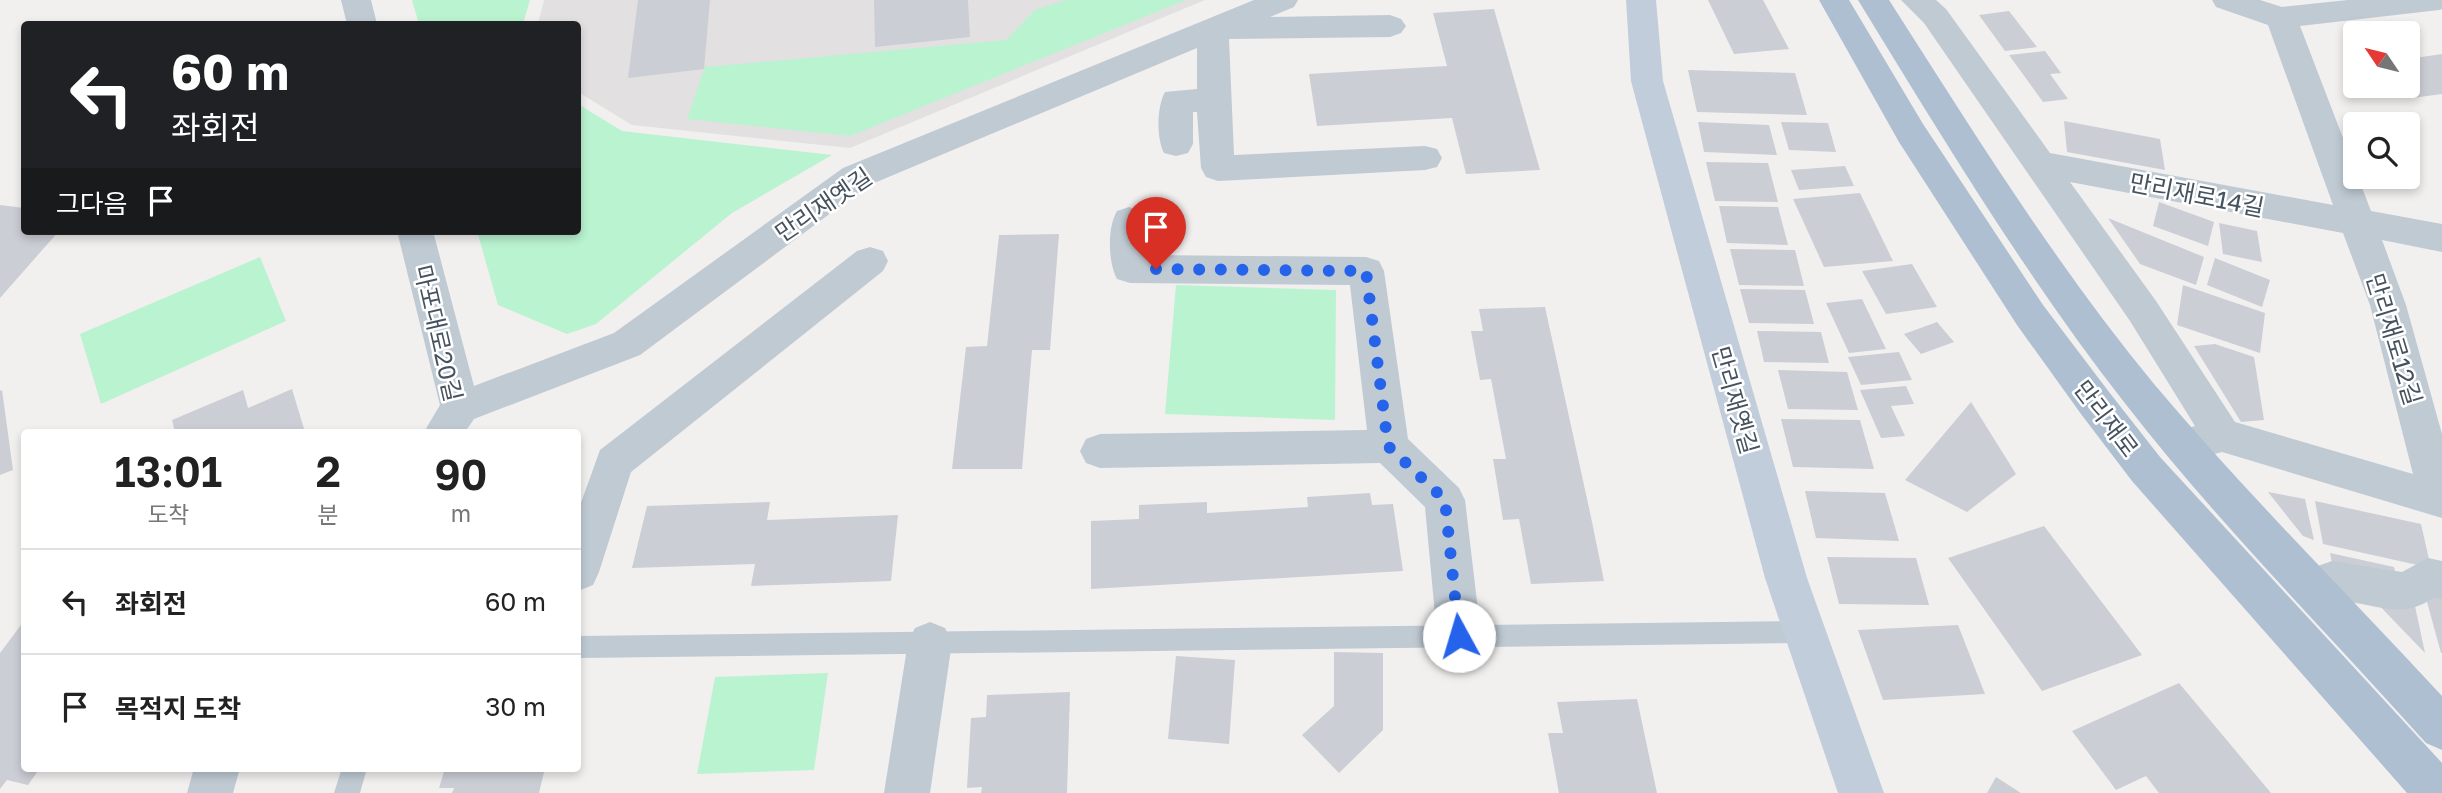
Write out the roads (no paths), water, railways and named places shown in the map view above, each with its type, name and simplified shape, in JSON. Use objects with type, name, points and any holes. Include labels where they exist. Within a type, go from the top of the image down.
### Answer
[{"type":"main road","name":"만리재로","points":[[1834,0],[1911,134],[2030,315],[2095,403],[2155,479],[2438,793]]},
{"type":"main road","name":"만리재로","points":[[1873,0],[1966,149],[2045,265],[2141,394],[2203,440],[2313,587],[2442,728]]},
{"type":"street","points":[[356,0],[361,21]]},
{"type":"street","name":"만리재옛길","points":[[452,420],[627,344],[855,177],[1283,0]]},
{"type":"street","name":"만리재옛길","points":[[1642,0],[1647,81],[1786,578],[1861,793]]},
{"type":"street","points":[[1916,0],[1936,16],[2143,311],[2203,440]]},
{"type":"street","points":[[2227,0],[2281,18],[2439,0]]},
{"type":"street","points":[[2281,18],[2356,220]]},
{"type":"street","points":[[1391,26],[1213,29],[1213,101],[1218,168],[1425,158]]},
{"type":"street","points":[[1176,144],[1177,100],[1213,101]]},
{"type":"street","name":"만리재로14길","points":[[2038,163],[2442,238]]},
{"type":"street","points":[[1129,220],[1130,269],[1366,271],[1388,446],[1445,500],[1459,636]]},
{"type":"street","name":"만리재로12길","points":[[2203,440],[2441,500],[2388,305],[2356,220]]},
{"type":"street","name":"마포대로20길","points":[[416,235],[452,420]]},
{"type":"street","points":[[581,563],[614,462],[870,261]]},
{"type":"street","points":[[1100,451],[1388,446]]},
{"type":"street","points":[[2313,587],[2332,580],[2408,592],[2428,577],[2442,580]]},
{"type":"street","points":[[907,793],[930,642]]},
{"type":"street","points":[[210,793],[216,772]]},
{"type":"lane","points":[[581,647],[1805,632]]},
{"type":"lane","points":[[347,793],[354,772]]}]
